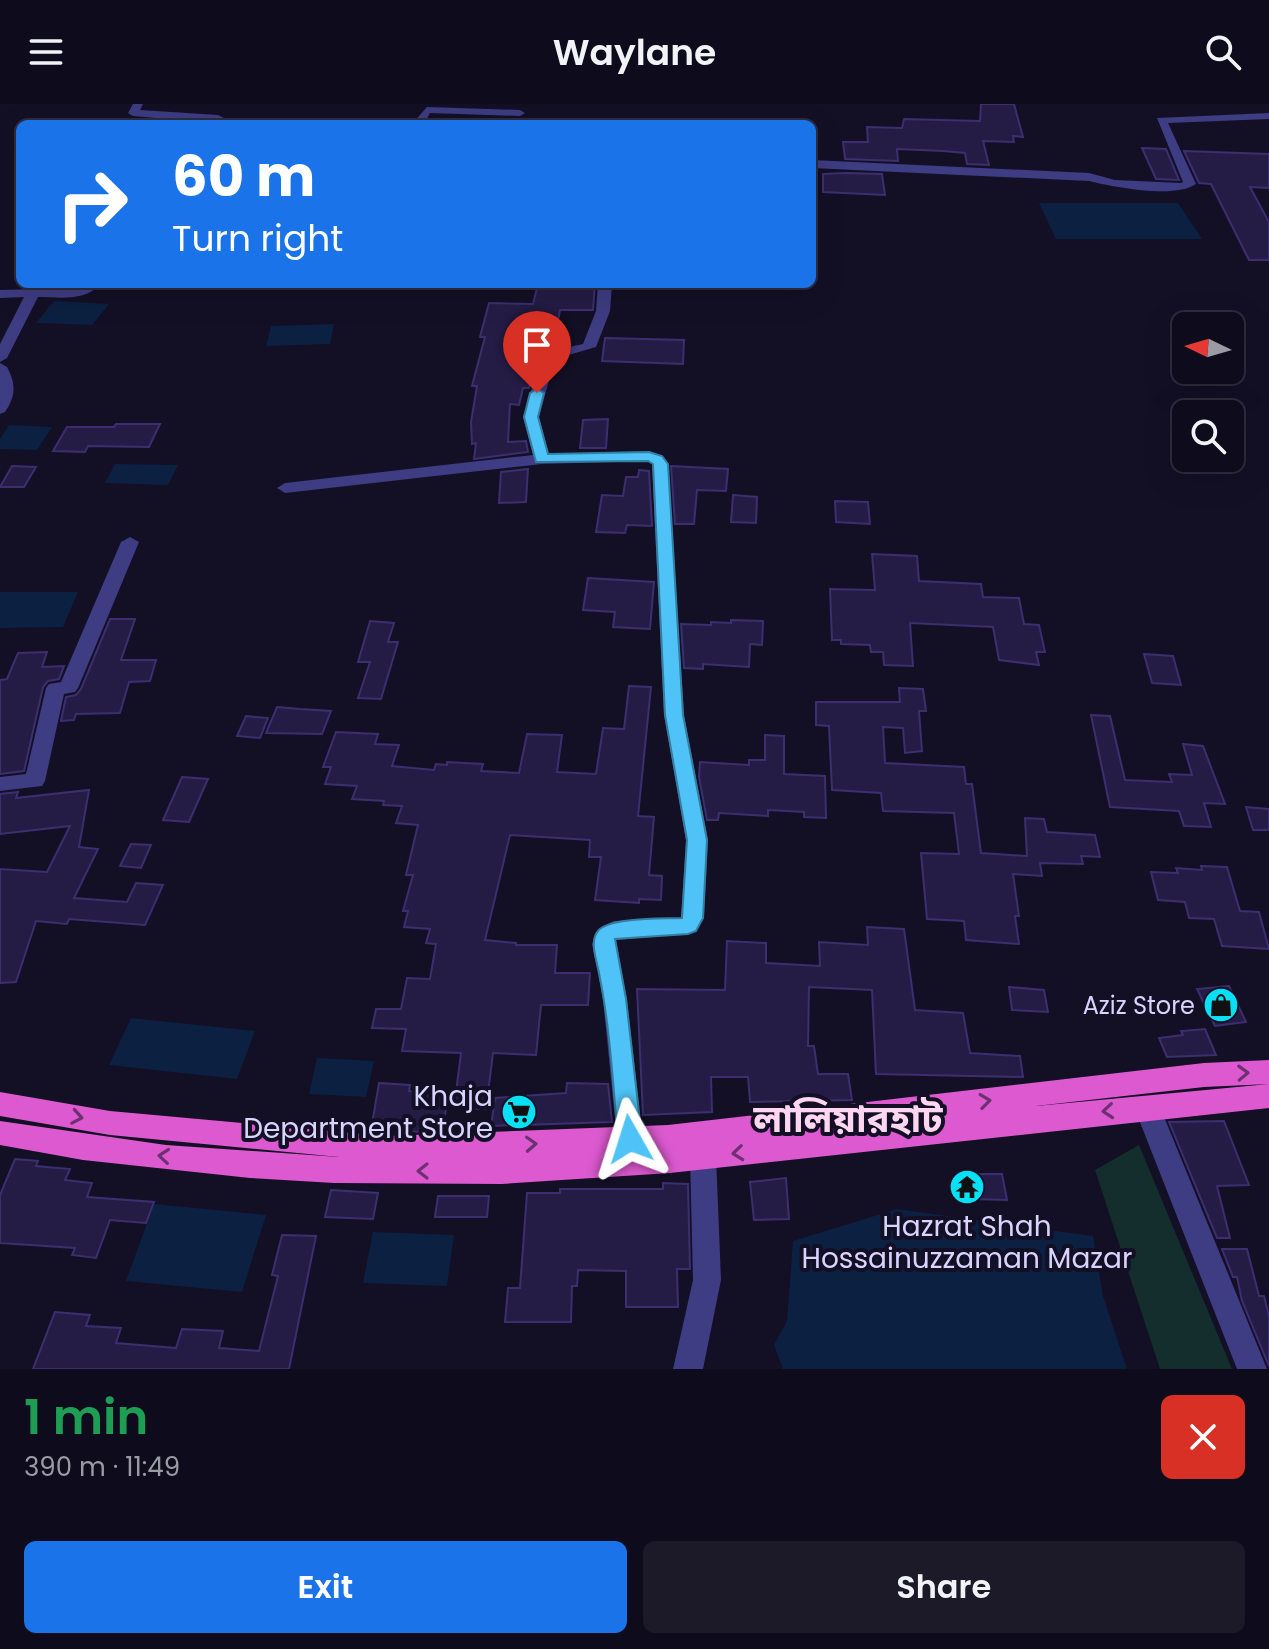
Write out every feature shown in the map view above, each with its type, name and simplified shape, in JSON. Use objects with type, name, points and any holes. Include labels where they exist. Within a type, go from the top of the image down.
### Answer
[{"type":"highway","points":[[0,1133],[96,1151],[350,1171],[478,1171],[669,1149],[1204,1075],[1269,1072]]},
{"type":"highway","points":[[0,1104],[110,1123],[385,1149],[630,1139],[703,1156],[937,1131],[1022,1118],[1269,1096]]},
{"type":"street","points":[[138,104],[133,113],[218,120]]},
{"type":"street","points":[[421,120],[427,110],[521,108]]},
{"type":"street","points":[[816,164],[1089,177],[1115,184],[1182,187],[1190,184],[1161,120],[1269,116]]},
{"type":"street","points":[[0,294],[80,292],[86,288]]},
{"type":"street","points":[[542,459],[531,417],[545,368],[560,353],[589,347],[603,311],[605,288]]},
{"type":"street","points":[[0,358],[33,293]]},
{"type":"street","points":[[0,367],[6,380],[8,398],[0,409]]},
{"type":"street","points":[[285,488],[542,459],[649,456],[660,464],[674,715],[697,840],[693,918],[688,926],[614,930],[606,935],[604,944],[615,999],[630,1139]]},
{"type":"street","points":[[0,784],[35,781],[56,688],[68,688],[130,542]]},
{"type":"street","points":[[1147,1107],[1252,1369]]},
{"type":"street","points":[[688,1369],[707,1280],[703,1156]]},
{"type":"green space","points":[[1139,1145],[1232,1369],[1160,1369],[1095,1170]]},
{"type":"water","points":[[1039,203],[1178,203],[1202,239],[1056,239]]},
{"type":"water","points":[[54,301],[109,304],[92,325],[36,323]]},
{"type":"water","points":[[334,324],[330,344],[266,346],[271,326]]},
{"type":"water","points":[[9,425],[52,427],[37,450],[0,449],[0,439]]},
{"type":"water","points":[[115,464],[178,465],[168,485],[105,483]]},
{"type":"water","points":[[0,592],[78,592],[63,627],[0,628]]},
{"type":"water","points":[[131,1018],[255,1031],[237,1079],[109,1065]]},
{"type":"water","points":[[317,1058],[374,1061],[366,1097],[309,1094]]},
{"type":"water","points":[[154,1204],[266,1215],[242,1292],[126,1281]]},
{"type":"water","points":[[897,1209],[1093,1236],[1103,1296],[1127,1369],[783,1369],[774,1345],[787,1321],[793,1241]]},
{"type":"water","points":[[373,1232],[454,1235],[447,1286],[363,1283]]},
{"type":"building","points":[[981,104],[1014,104],[1023,137],[1013,136],[1014,142],[983,141],[989,165],[967,164],[965,153],[897,149],[898,161],[845,159],[843,142],[868,142],[867,127],[902,128],[904,119],[980,121]]},
{"type":"building","points":[[1142,148],[1166,149],[1179,180],[1156,179]]},
{"type":"building","points":[[1184,151],[1269,154],[1269,188],[1250,187],[1269,222],[1269,260],[1249,260],[1211,184],[1199,183]]},
{"type":"building","points":[[823,174],[882,174],[885,195],[823,192]]},
{"type":"building","points":[[537,288],[595,288],[593,310],[560,310],[553,348],[537,348],[529,388],[523,388],[519,405],[510,404],[508,442],[526,441],[528,452],[474,459],[476,443],[472,444],[471,422],[477,386],[472,386],[485,337],[480,337],[489,303],[533,304]]},
{"type":"building","points":[[605,338],[684,340],[683,364],[602,361]]},
{"type":"building","points":[[608,419],[606,448],[580,448],[583,420]]},
{"type":"building","points":[[116,424],[160,424],[149,447],[88,446],[85,452],[53,451],[67,427],[114,427]]},
{"type":"building","points":[[12,466],[36,467],[24,487],[0,487]]},
{"type":"building","points":[[671,466],[728,469],[726,491],[697,490],[694,524],[675,524]]},
{"type":"building","points":[[528,469],[526,502],[499,503],[501,472]]},
{"type":"building","points":[[639,470],[649,471],[652,526],[627,525],[625,533],[596,532],[602,495],[623,496],[626,477],[638,477]]},
{"type":"building","points":[[733,495],[757,497],[756,523],[731,522]]},
{"type":"building","points":[[835,501],[868,502],[870,524],[836,522]]},
{"type":"building","points":[[872,554],[917,556],[919,581],[981,584],[983,597],[1019,598],[1024,624],[1039,625],[1045,652],[1036,652],[1039,665],[999,660],[993,627],[910,623],[913,666],[884,665],[883,652],[871,652],[870,645],[841,644],[841,640],[832,640],[830,589],[875,590]]},
{"type":"building","points":[[588,578],[654,582],[650,629],[613,627],[615,612],[583,610]]},
{"type":"building","points":[[110,619],[135,619],[121,660],[156,660],[150,681],[129,682],[120,713],[76,714],[74,720],[61,721],[66,697],[76,695],[81,689]]},
{"type":"building","points":[[731,620],[763,621],[762,645],[750,644],[749,667],[703,664],[703,669],[684,668],[681,624],[711,625],[711,622],[731,623]]},
{"type":"building","points":[[370,621],[394,623],[388,642],[398,642],[381,699],[358,698],[370,662],[358,662]]},
{"type":"building","points":[[47,652],[42,667],[64,666],[59,679],[48,681],[43,687],[24,771],[0,774],[0,680],[7,679],[18,653]]},
{"type":"building","points":[[1144,654],[1173,656],[1181,685],[1152,683]]},
{"type":"building","points":[[629,686],[651,687],[638,816],[654,817],[649,875],[662,876],[661,900],[639,899],[639,903],[595,900],[601,857],[589,857],[590,840],[510,835],[485,940],[516,945],[557,945],[555,973],[590,973],[588,1005],[541,1005],[536,1055],[493,1053],[486,1109],[454,1108],[461,1053],[402,1051],[406,1029],[372,1028],[376,1009],[401,1009],[407,978],[430,979],[436,944],[426,943],[430,929],[404,927],[408,911],[403,911],[413,875],[406,875],[418,825],[396,823],[402,806],[383,805],[384,801],[352,799],[357,786],[325,784],[331,767],[323,767],[336,732],[378,734],[375,744],[399,745],[392,766],[434,770],[436,764],[447,765],[447,762],[483,764],[481,771],[519,773],[527,734],[562,735],[557,772],[596,774],[603,728],[624,729]]},
{"type":"building","points":[[899,688],[923,689],[926,711],[919,711],[922,751],[905,753],[903,728],[883,727],[885,763],[964,767],[966,784],[972,784],[981,853],[1027,856],[1025,818],[1044,819],[1047,832],[1095,835],[1100,857],[1081,856],[1083,864],[1040,863],[1042,876],[1013,874],[1019,944],[966,940],[964,921],[927,919],[921,853],[959,854],[954,813],[883,811],[881,793],[832,790],[829,726],[816,725],[816,702],[900,702]]},
{"type":"building","points":[[277,707],[331,711],[322,734],[266,733]]},
{"type":"building","points":[[1091,715],[1110,716],[1125,780],[1172,782],[1169,774],[1192,775],[1183,744],[1203,746],[1225,804],[1204,803],[1211,827],[1184,826],[1179,811],[1110,807]]},
{"type":"building","points":[[246,716],[268,718],[260,738],[237,736]]},
{"type":"building","points":[[765,735],[784,736],[784,774],[825,776],[826,818],[804,817],[804,812],[768,810],[768,816],[719,813],[718,820],[707,820],[699,777],[700,762],[749,765],[749,760],[765,760]]},
{"type":"building","points":[[182,777],[208,779],[189,822],[163,820]]},
{"type":"building","points":[[89,790],[79,847],[98,849],[74,898],[127,902],[136,883],[163,885],[145,925],[69,919],[67,924],[36,921],[16,982],[0,983],[0,869],[47,872],[70,826],[0,834],[0,794],[18,792],[16,798]]},
{"type":"building","points":[[1246,807],[1269,809],[1269,830],[1253,830]]},
{"type":"building","points":[[131,844],[151,845],[141,868],[120,866]]},
{"type":"building","points":[[1201,866],[1227,867],[1240,911],[1259,912],[1269,949],[1222,946],[1214,919],[1189,918],[1185,902],[1158,900],[1151,872],[1178,873],[1176,868],[1202,870]]},
{"type":"building","points":[[867,927],[904,929],[915,1010],[963,1013],[970,1053],[1020,1056],[1023,1077],[876,1074],[872,990],[809,987],[808,1046],[814,1046],[818,1074],[848,1074],[852,1100],[750,1102],[748,1077],[711,1077],[712,1112],[643,1115],[637,989],[725,990],[727,941],[766,943],[766,963],[820,966],[819,942],[868,945]]},
{"type":"building","name":"Aziz Store","points":[[1229,986],[1246,1022],[1215,1026],[1197,989]]},
{"type":"building","points":[[1009,987],[1044,990],[1048,1012],[1012,1010]]},
{"type":"building","points":[[1205,1029],[1216,1055],[1167,1057],[1159,1038],[1183,1035],[1181,1031]]},
{"type":"building","points":[[379,1083],[410,1085],[409,1091],[448,1092],[443,1131],[410,1132],[411,1125],[372,1124]]},
{"type":"building","points":[[567,1083],[608,1084],[612,1122],[491,1126],[495,1098],[566,1093]]},
{"type":"building","points":[[1224,1121],[1249,1185],[1217,1186],[1230,1238],[1217,1238],[1169,1122]]},
{"type":"building","points":[[15,1159],[38,1161],[36,1166],[70,1169],[65,1180],[92,1183],[87,1197],[154,1202],[146,1223],[110,1220],[96,1258],[72,1255],[75,1248],[0,1243],[0,1195]]},
{"type":"building","points":[[966,1174],[1002,1174],[1007,1200],[970,1199]]},
{"type":"building","points":[[786,1178],[789,1219],[754,1220],[750,1182]]},
{"type":"building","points":[[663,1183],[688,1184],[690,1269],[677,1269],[678,1307],[626,1307],[626,1271],[578,1270],[577,1286],[572,1286],[571,1322],[505,1322],[508,1288],[520,1288],[527,1193],[560,1193],[560,1189],[663,1189]]},
{"type":"building","points":[[331,1190],[378,1193],[373,1219],[325,1217]]},
{"type":"building","points":[[438,1196],[489,1196],[487,1217],[435,1217]]},
{"type":"building","points":[[282,1235],[316,1236],[289,1369],[33,1369],[55,1312],[90,1315],[86,1326],[121,1328],[116,1343],[176,1348],[182,1329],[223,1331],[219,1348],[259,1351],[278,1276],[272,1275]]},
{"type":"building","points":[[1222,1249],[1247,1249],[1259,1296],[1264,1296],[1269,1316],[1269,1366],[1242,1301],[1237,1277],[1233,1277]]},
{"type":"place","name":"Aziz Store","points":[[1221,1005]]},
{"type":"place","name":"Khaja Department Store","points":[[519,1112]]},
{"type":"place","name":"Hazrat Shah Hossainuzzaman Mazar","points":[[967,1187]]},
{"type":"district","name":"লালিয়ারহাট","points":[[848,1118]]},
{"type":"route","points":[[537,393],[531,417],[542,459],[649,456],[660,464],[674,715],[697,840],[693,918],[688,926],[614,930],[606,935],[604,944],[615,999],[630,1139]]}]
